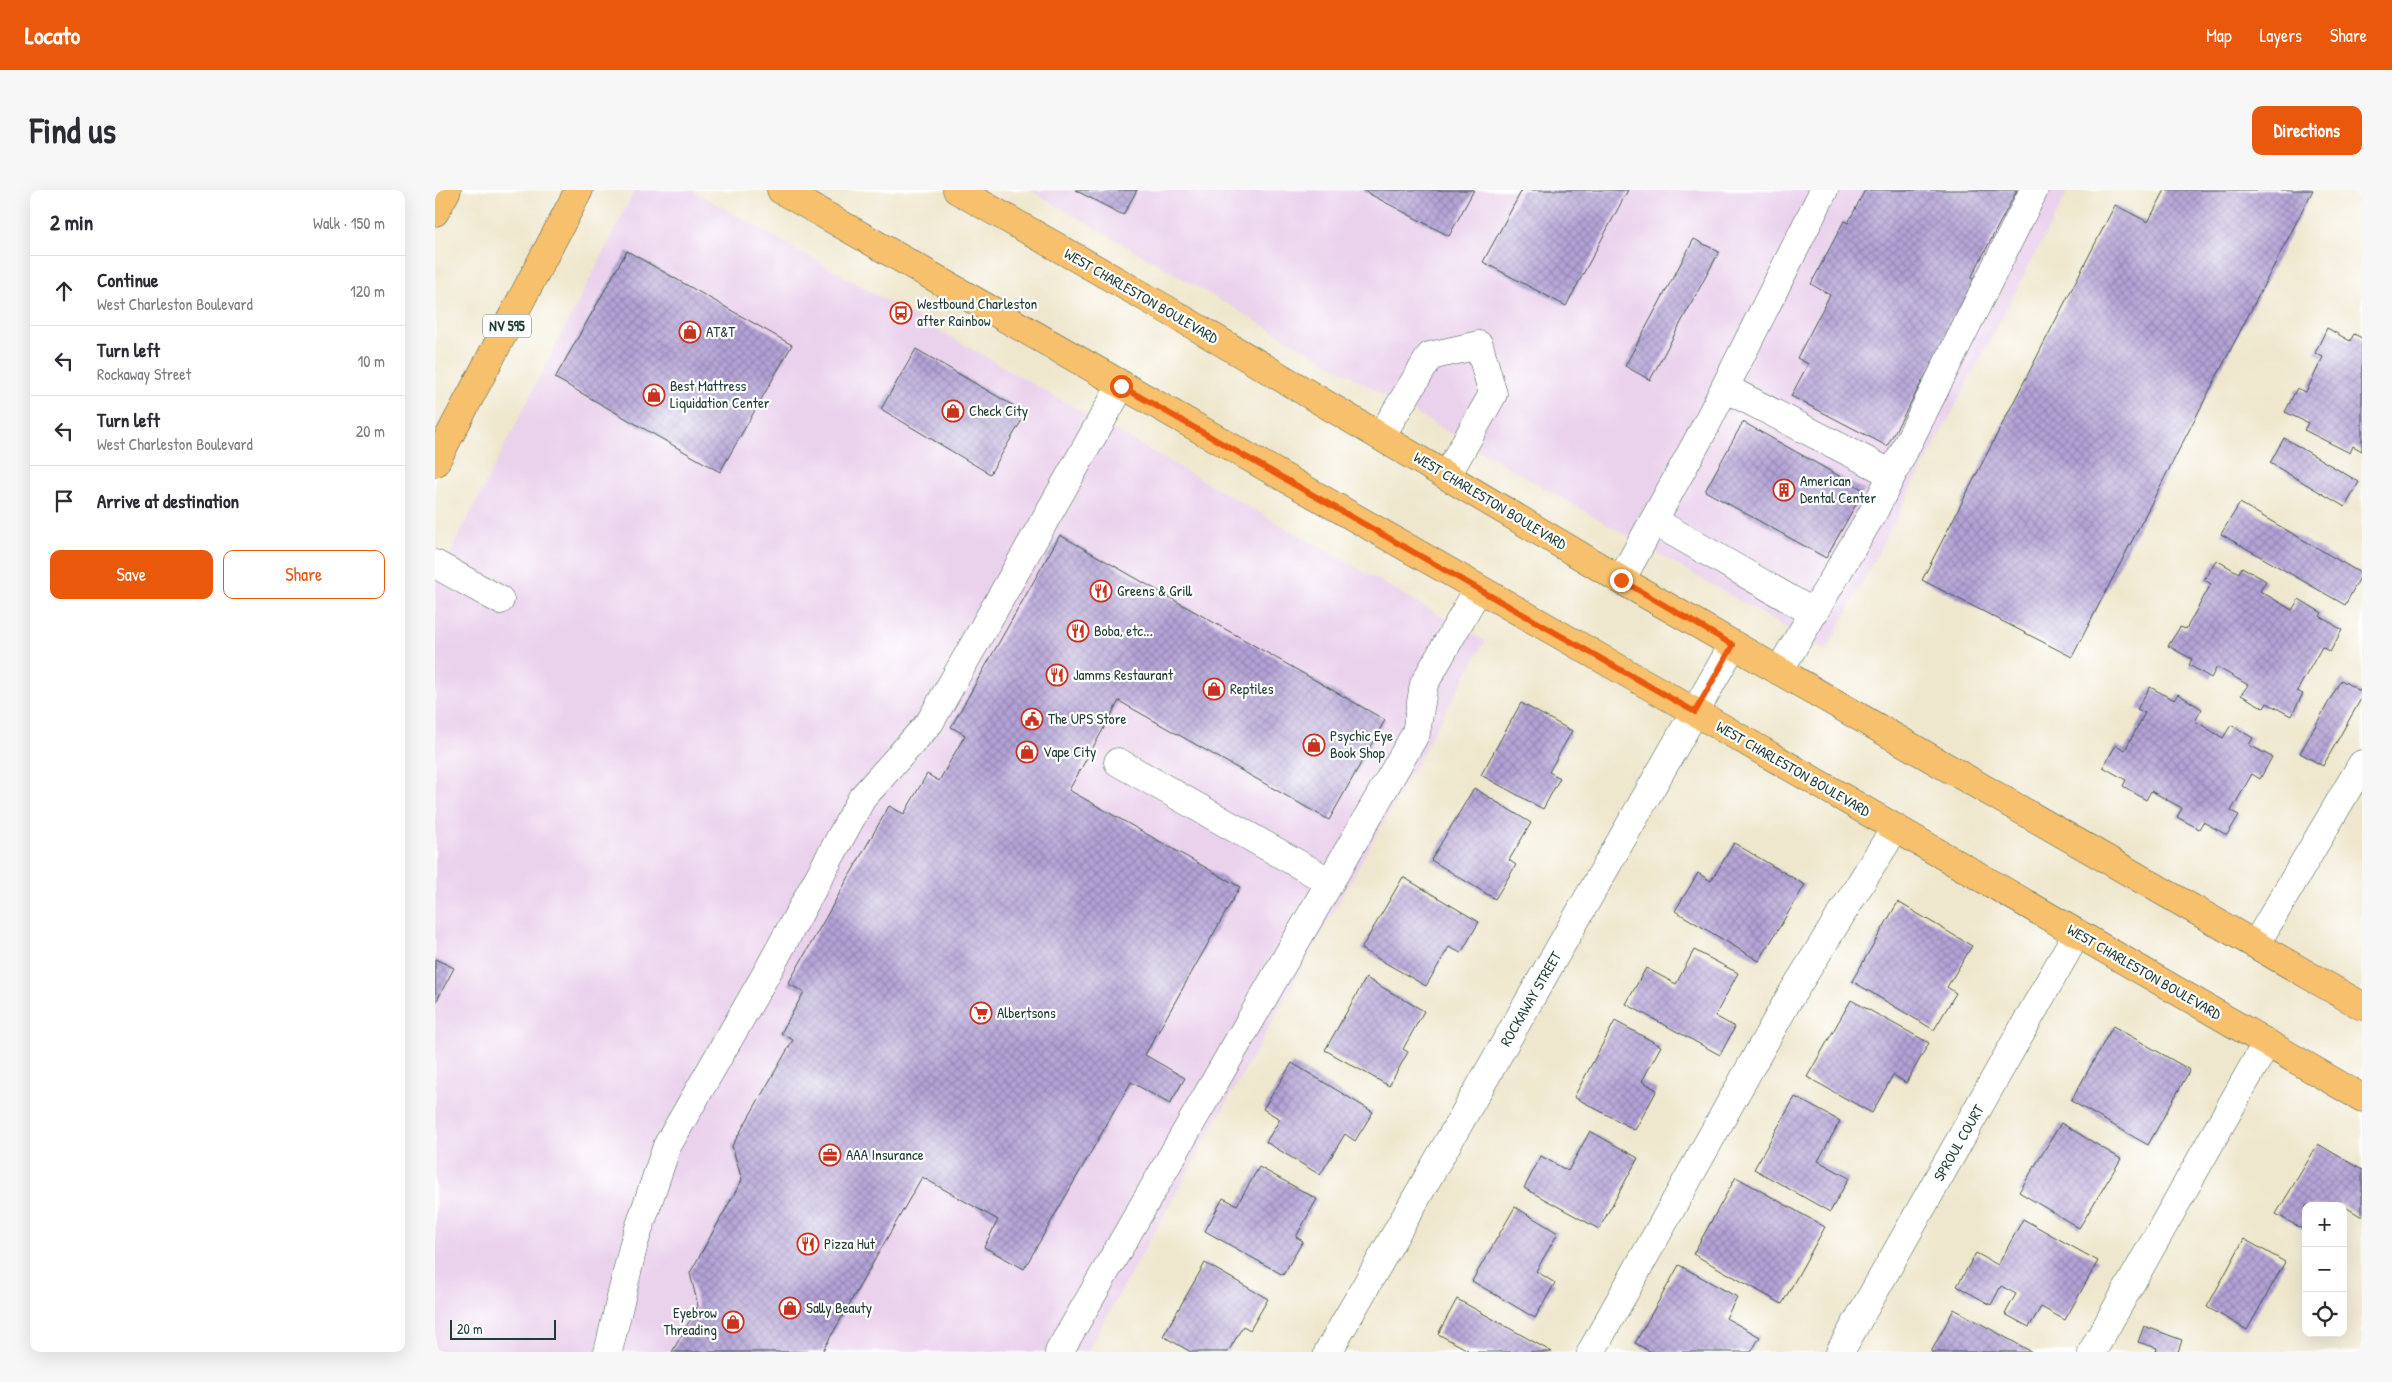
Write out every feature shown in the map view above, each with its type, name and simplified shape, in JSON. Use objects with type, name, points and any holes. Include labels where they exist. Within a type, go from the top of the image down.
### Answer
[{"type":"main road","points":[[435,212],[447,190]]},
{"type":"main road","name":"NV 595","points":[[435,463],[579,190]]},
{"type":"main road","name":"WEST CHARLESTON BOULEVARD","points":[[781,190],[1121,386],[1695,712],[2362,1098]]},
{"type":"main road","name":"WEST CHARLESTON BOULEVARD","points":[[957,190],[1381,436],[1621,580],[2362,1006]]},
{"type":"street","points":[[1621,580],[1655,521],[1725,388],[1824,190]]},
{"type":"street","points":[[1779,671],[1875,509],[2034,190]]},
{"type":"street","points":[[1381,436],[1430,356],[1479,345],[1493,394],[1447,475]]},
{"type":"street","points":[[608,1352],[634,1243],[667,1146],[765,976],[862,798],[929,722],[1121,386]]},
{"type":"street","points":[[1725,388],[1892,474]]},
{"type":"street","points":[[1655,521],[1814,613]]},
{"type":"street","points":[[435,564],[500,600]]},
{"type":"street","points":[[1059,1352],[1416,733],[1424,684],[1478,589]]},
{"type":"street","name":"ROCKAWAY STREET","points":[[1328,1352],[1733,645]]},
{"type":"street","points":[[1118,762],[1330,882]]},
{"type":"street","points":[[2256,944],[2362,764]]},
{"type":"street","points":[[1591,1352],[1788,1000],[1895,828]]},
{"type":"street","name":"SPROUL COURT","points":[[1840,1352],[2077,933]]},
{"type":"street","points":[[2092,1352],[2266,1044]]},
{"type":"shaded area","points":[[635,190],[692,190],[1485,641],[1087,1352],[435,1352],[435,583]]},
{"type":"shaded area","points":[[1030,190],[2069,190],[1826,651]]},
{"type":"building","points":[[1075,190],[1137,190],[1123,215]]},
{"type":"building","points":[[1362,190],[1474,190],[1449,236]]},
{"type":"building","points":[[1522,190],[1628,190],[1566,306],[1483,262]]},
{"type":"building","points":[[1865,190],[2017,190],[1971,278],[1977,281],[1887,446],[1791,396],[1808,364],[1797,358],[1830,295],[1811,284],[1844,221],[1848,223]]},
{"type":"building","points":[[2165,190],[2313,190],[2072,657],[1922,580],[2115,205],[2148,222]]},
{"type":"building","points":[[1694,239],[1719,252],[1650,380],[1625,366]]},
{"type":"building","points":[[627,251],[792,345],[720,472],[555,378]]},
{"type":"building","points":[[2327,328],[2350,341],[2354,334],[2362,338],[2362,451],[2353,446],[2350,453],[2304,430],[2308,423],[2285,412],[2297,388],[2306,392],[2323,357],[2315,353]]},
{"type":"building","name":"Check City","points":[[916,349],[1026,413],[990,474],[881,409]]},
{"type":"building","name":"American Dental Center","points":[[1743,422],[1864,490],[1826,558],[1705,491]]},
{"type":"building","points":[[2284,438],[2359,482],[2345,507],[2270,463]]},
{"type":"building","points":[[2240,503],[2362,574],[2345,605],[2221,534]]},
{"type":"building","points":[[1060,535],[1385,720],[1329,820],[1119,701],[1069,790],[1240,887],[1145,1055],[1185,1078],[1170,1104],[1131,1082],[1024,1269],[984,1247],[998,1220],[922,1177],[822,1352],[672,1352],[698,1306],[690,1273],[742,1180],[732,1146],[793,1040],[781,1033],[804,992],[788,984],[889,806],[904,814],[927,774],[939,781],[965,735],[951,727]]},
{"type":"building","points":[[2216,560],[2239,573],[2242,567],[2266,581],[2260,591],[2292,610],[2299,599],[2322,613],[2320,616],[2342,630],[2330,652],[2322,647],[2297,691],[2303,694],[2291,716],[2267,703],[2264,708],[2241,695],[2248,685],[2217,667],[2211,678],[2189,665],[2192,659],[2168,646],[2180,627],[2186,629],[2211,584],[2204,580]]},
{"type":"building","points":[[2341,680],[2362,692],[2362,697],[2323,766],[2300,753]]},
{"type":"building","points":[[2150,687],[2174,700],[2178,694],[2202,709],[2195,721],[2223,738],[2231,725],[2253,738],[2249,745],[2272,757],[2260,779],[2252,774],[2231,811],[2239,815],[2227,835],[2203,822],[2199,829],[2177,817],[2182,808],[2151,791],[2146,800],[2123,786],[2126,780],[2103,767],[2116,745],[2125,750],[2145,713],[2137,709]]},
{"type":"building","points":[[1521,703],[1572,731],[1549,772],[1560,778],[1543,809],[1481,775]]},
{"type":"building","points":[[1474,788],[1531,823],[1509,860],[1516,865],[1495,899],[1431,860]]},
{"type":"building","points":[[1734,843],[1805,885],[1759,961],[1675,911],[1698,873],[1711,881]]},
{"type":"building","points":[[1403,877],[1479,922],[1461,953],[1449,947],[1426,986],[1361,949]]},
{"type":"building","points":[[1898,902],[1972,946],[1947,987],[1956,993],[1934,1030],[1852,981]]},
{"type":"building","points":[[1694,950],[1738,973],[1715,1016],[1735,1027],[1720,1055],[1626,1004],[1646,968],[1676,984]]},
{"type":"building","points":[[435,959],[454,968],[435,1004]]},
{"type":"building","points":[[1366,978],[1424,1011],[1403,1049],[1408,1052],[1389,1086],[1325,1050]]},
{"type":"building","points":[[1851,1000],[1929,1043],[1906,1083],[1893,1075],[1872,1113],[1807,1077]]},
{"type":"building","points":[[1615,1021],[1661,1046],[1642,1081],[1657,1090],[1635,1130],[1574,1097]]},
{"type":"building","points":[[2113,1026],[2190,1070],[2148,1145],[2071,1101]]},
{"type":"building","points":[[1292,1063],[1373,1112],[1355,1141],[1345,1134],[1320,1175],[1266,1142],[1280,1119],[1263,1109]]},
{"type":"building","points":[[1795,1097],[1840,1121],[1818,1161],[1849,1178],[1830,1212],[1754,1169]]},
{"type":"building","points":[[2061,1123],[2121,1159],[2079,1228],[2019,1192]]},
{"type":"building","points":[[1590,1131],[1638,1158],[1599,1229],[1524,1188],[1541,1156],[1568,1171]]},
{"type":"building","points":[[2318,1144],[2362,1170],[2362,1217],[2347,1208],[2347,1202],[2302,1202],[2302,1229],[2276,1214]]},
{"type":"building","points":[[1259,1167],[1317,1199],[1296,1237],[1303,1241],[1283,1275],[1205,1231],[1223,1198],[1237,1205]]},
{"type":"building","points":[[1736,1177],[1825,1227],[1782,1304],[1693,1254]]},
{"type":"building","points":[[1515,1207],[1558,1233],[1536,1271],[1555,1283],[1535,1318],[1472,1281]]},
{"type":"building","points":[[2023,1219],[2098,1261],[2065,1320],[2041,1307],[2029,1327],[2005,1314],[2016,1294],[2001,1286],[1991,1305],[1957,1286],[1976,1253],[1998,1265]]},
{"type":"building","points":[[2244,1239],[2285,1262],[2247,1330],[2207,1307]]},
{"type":"building","points":[[1205,1263],[1268,1299],[1250,1330],[1243,1326],[1228,1352],[1191,1352],[1163,1336]]},
{"type":"building","points":[[1679,1265],[1737,1297],[1726,1318],[1760,1337],[1751,1352],[1651,1352],[1635,1343]]},
{"type":"building","points":[[1457,1299],[1552,1352],[1467,1352],[1468,1350],[1438,1334]]},
{"type":"building","points":[[1954,1309],[2032,1352],[1931,1352]]},
{"type":"building","points":[[2144,1326],[2182,1340],[2178,1352],[2156,1352],[2157,1348],[2138,1342]]},
{"type":"place","name":"Westbound Charleston after Rainbow","points":[[901,313]]},
{"type":"place","name":"AT&T","points":[[690,332]]},
{"type":"place","name":"Best Mattress Liquidation Center","points":[[654,395]]},
{"type":"place","name":"Check City","points":[[953,411]]},
{"type":"place","name":"American Dental Center","points":[[1784,490]]},
{"type":"place","name":"Greens & Grill","points":[[1101,591]]},
{"type":"place","name":"Boba, etc...","points":[[1078,631]]},
{"type":"place","name":"Jamms Restaurant","points":[[1057,675]]},
{"type":"place","name":"Reptiles","points":[[1214,689]]},
{"type":"place","name":"The UPS Store","points":[[1032,719]]},
{"type":"place","name":"Psychic Eye Book Shop","points":[[1314,745]]},
{"type":"place","name":"Vape City","points":[[1027,752]]},
{"type":"place","name":"Albertsons","points":[[981,1013]]},
{"type":"place","name":"AAA Insurance","points":[[830,1155]]},
{"type":"place","name":"Pizza Hut","points":[[808,1244]]},
{"type":"place","name":"Sally Beauty","points":[[790,1308]]},
{"type":"place","name":"Eyebrow Threading","points":[[733,1322]]},
{"type":"route","points":[[1121,386],[1695,712],[1733,645],[1621,580]]}]
